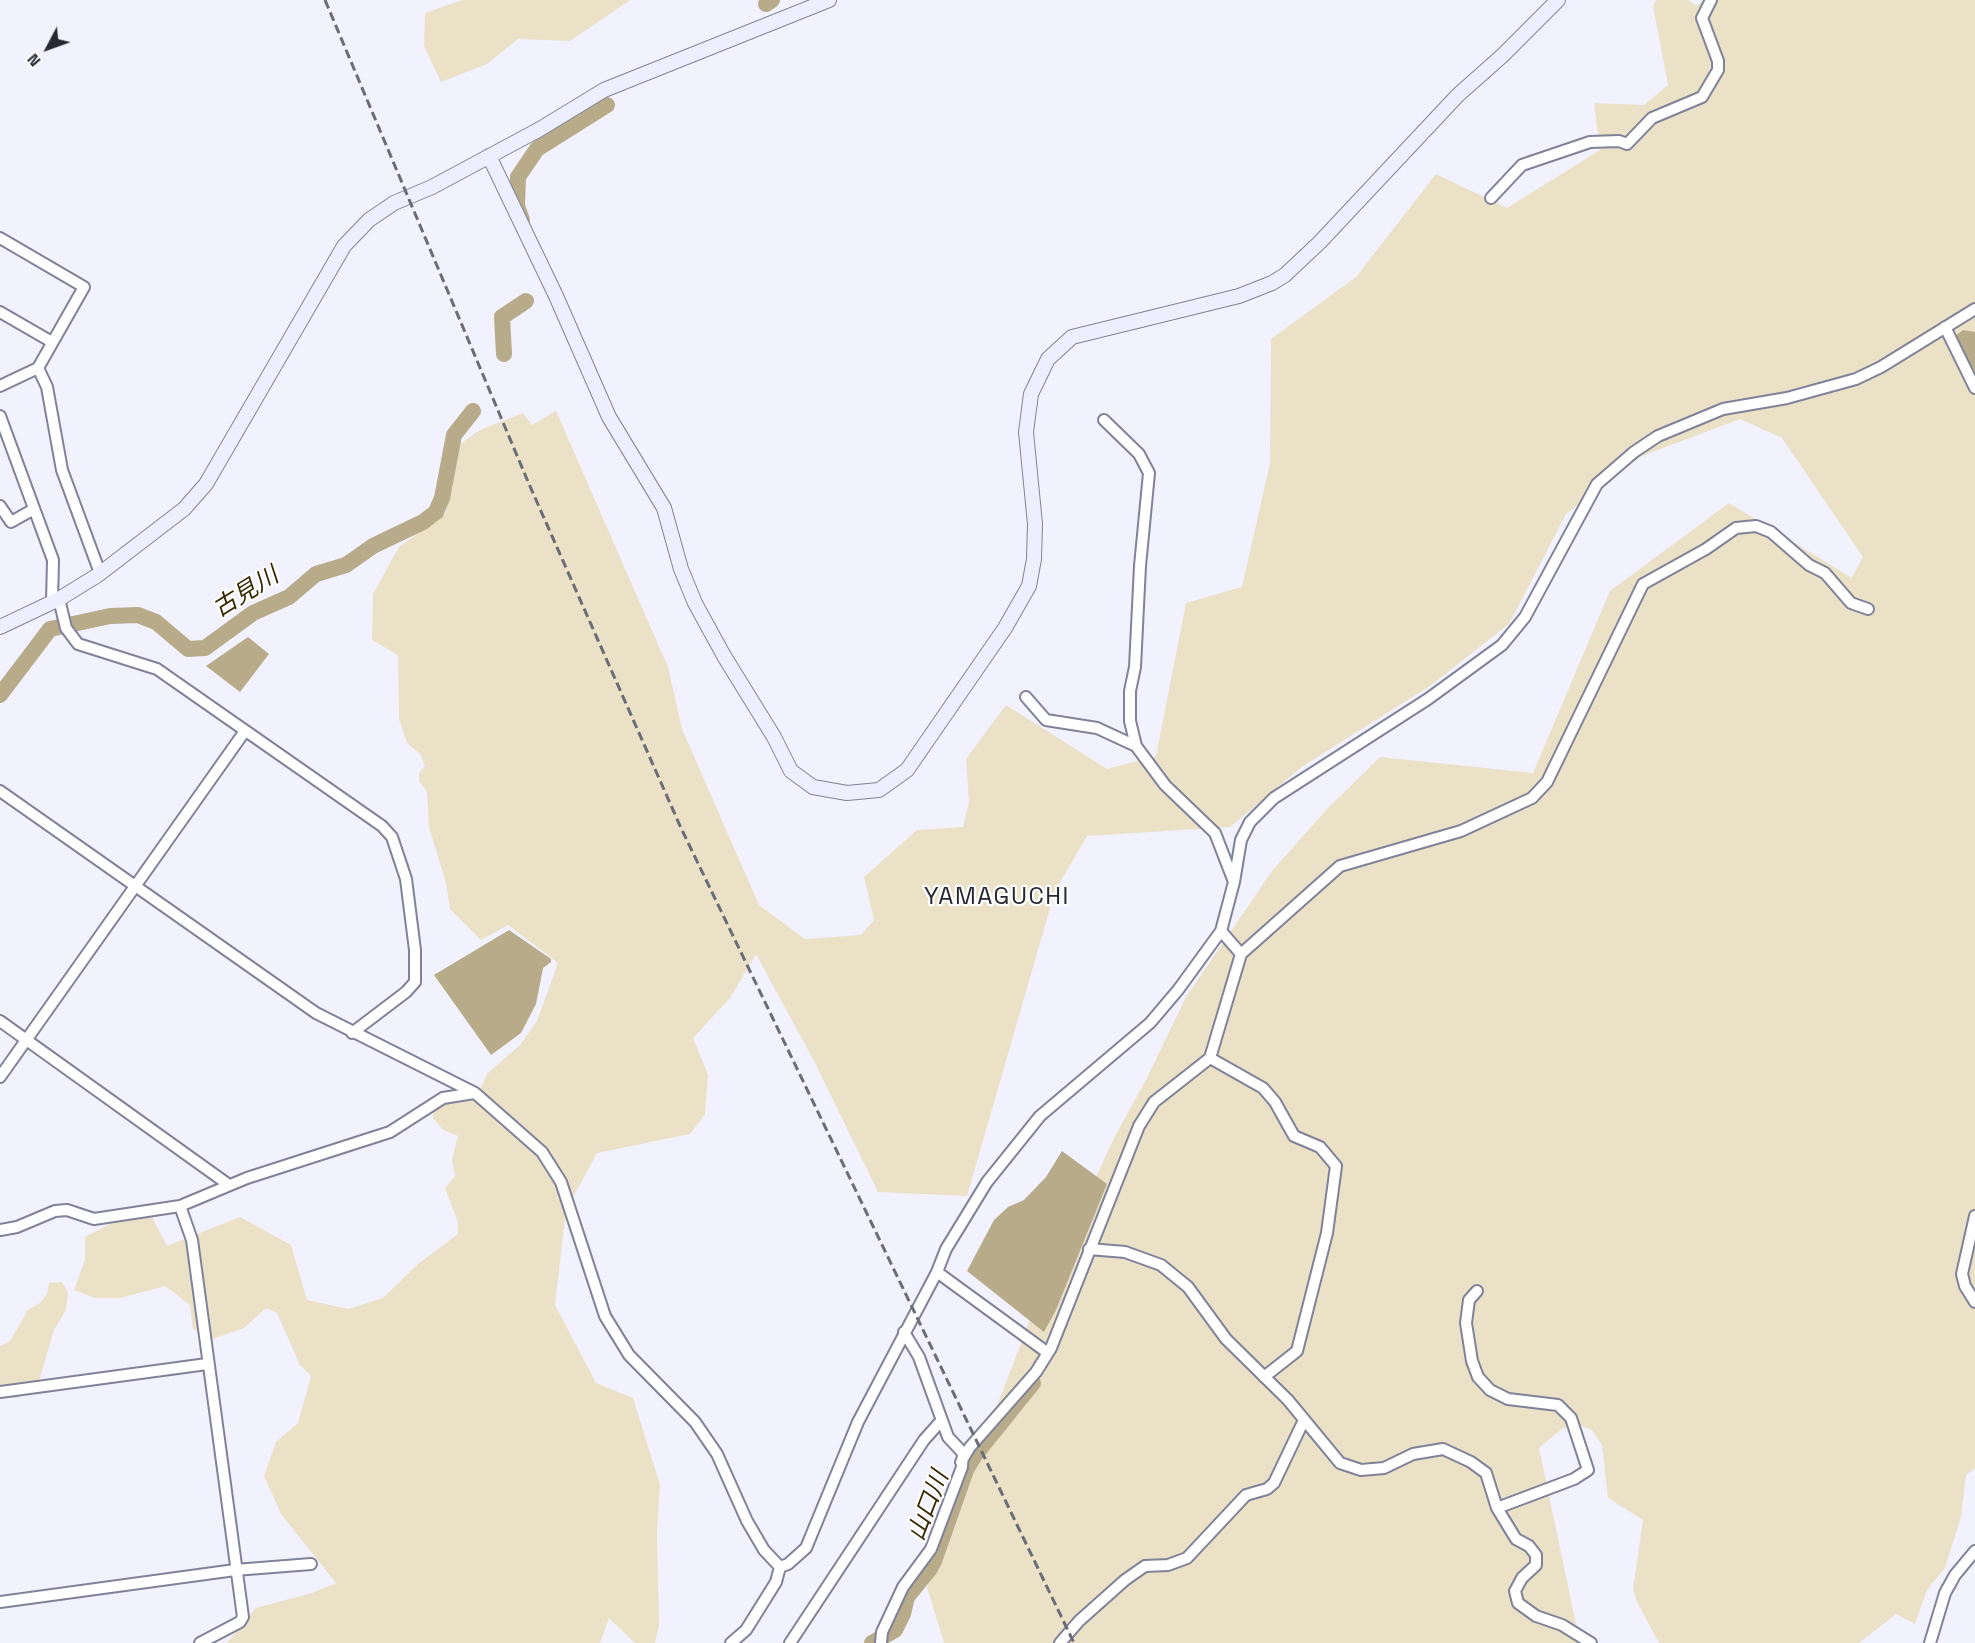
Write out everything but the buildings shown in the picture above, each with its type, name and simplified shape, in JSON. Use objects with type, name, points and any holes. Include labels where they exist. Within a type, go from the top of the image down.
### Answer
[{"type":"street","points":[[0,627],[55,600],[100,573],[184,509],[206,484],[351,237],[394,203],[432,187],[604,90],[829,0]]},
{"type":"street","points":[[489,156],[556,296],[609,417],[664,508],[681,569],[695,603],[724,656],[774,737],[791,771],[813,787],[847,793],[879,790],[907,770],[1005,628],[1029,586],[1034,559],[1035,524],[1026,432],[1031,394],[1048,359],[1072,337],[1239,296],[1272,283],[1285,275],[1320,242],[1458,95],[1503,56],[1558,0]]},
{"type":"street","points":[[1491,198],[1522,165],[1590,142],[1619,141],[1627,144],[1652,118],[1702,97],[1718,70],[1718,61],[1702,18],[1711,0]]},
{"type":"street","points":[[0,238],[84,287],[38,368],[0,386]]},
{"type":"street","points":[[780,1568],[789,1564],[806,1548],[858,1422],[937,1272],[946,1249],[1003,1158],[1040,1116],[1150,1023],[1221,932],[1234,882],[1241,840],[1250,822],[1274,798],[1428,699],[1502,645],[1525,617],[1597,484],[1634,452],[1658,436],[1723,409],[1787,398],[1856,380],[1975,309]]},
{"type":"street","points":[[0,312],[52,342]]},
{"type":"street","points":[[1945,327],[1975,388]]},
{"type":"street","points":[[38,368],[47,387],[62,470],[100,573]]},
{"type":"street","points":[[0,416],[53,560],[55,600],[73,640],[84,647],[157,669],[382,826],[395,843],[406,879],[415,950],[415,982],[406,992],[352,1033]]},
{"type":"street","points":[[1104,420],[1139,453],[1149,473],[1140,566],[1135,667],[1130,691],[1130,721],[1136,746],[1165,785],[1215,833],[1234,882]]},
{"type":"street","points":[[0,506],[11,522],[34,509]]},
{"type":"street","points":[[961,1462],[982,1432],[1036,1372],[1048,1353],[1067,1312],[1089,1249],[1130,1147],[1154,1102],[1209,1058],[1241,954],[1340,866],[1461,831],[1532,798],[1548,782],[1643,584],[1707,549],[1736,528],[1755,526],[1771,532],[1809,565],[1825,573],[1851,603],[1868,609]]},
{"type":"street","points":[[1026,697],[1046,720],[1097,728],[1136,746]]},
{"type":"street","points":[[0,1077],[245,731]]},
{"type":"street","points":[[0,791],[316,1013],[475,1093],[542,1152],[561,1182],[606,1316],[629,1355],[695,1422],[717,1454],[747,1521],[764,1550],[780,1568]]},
{"type":"street","points":[[1221,932],[1241,954]]},
{"type":"street","points":[[0,1021],[229,1185]]},
{"type":"street","points":[[1209,1058],[1263,1088],[1275,1102],[1294,1136],[1320,1147],[1336,1166],[1327,1233],[1297,1351],[1264,1377]]},
{"type":"street","points":[[0,1230],[17,1227],[55,1210],[66,1210],[94,1219],[180,1206],[229,1185],[390,1132],[443,1098],[475,1093]]},
{"type":"street","points":[[180,1206],[192,1240],[243,1617],[240,1622],[200,1643]]},
{"type":"street","points":[[1975,1216],[1962,1274],[1965,1286],[1975,1302]]},
{"type":"street","points":[[1089,1249],[1125,1252],[1161,1265],[1188,1287],[1226,1339],[1304,1420],[1340,1463],[1361,1470],[1384,1468],[1413,1454],[1443,1449],[1472,1462],[1485,1473],[1497,1508],[1516,1539],[1529,1546],[1536,1555],[1536,1565],[1522,1578],[1515,1591],[1518,1604],[1536,1616],[1562,1625],[1591,1643]]},
{"type":"street","points":[[937,1272],[1048,1353]]},
{"type":"street","points":[[1477,1291],[1469,1300],[1466,1323],[1472,1361],[1478,1377],[1490,1390],[1508,1399],[1558,1405],[1571,1418],[1587,1470],[1574,1479],[1497,1508]]},
{"type":"street","points":[[882,1637],[903,1587],[931,1549],[962,1467],[963,1453],[948,1437],[919,1357],[904,1332]]},
{"type":"street","points":[[0,1392],[207,1364]]},
{"type":"street","points":[[1060,1643],[1079,1621],[1125,1580],[1146,1566],[1168,1565],[1187,1558],[1246,1495],[1267,1489],[1274,1483],[1304,1420]]},
{"type":"street","points":[[790,1643],[924,1440],[941,1421]]},
{"type":"street","points":[[1930,1643],[1945,1593],[1955,1575],[1975,1551]]},
{"type":"street","points":[[0,1602],[235,1570],[311,1564]]},
{"type":"street","points":[[731,1643],[746,1630],[776,1582],[780,1568]]},
{"type":"shaded area","points":[[462,0],[630,0],[570,41],[518,39],[487,64],[441,82],[424,46],[425,13]]},
{"type":"shaded area","points":[[1656,0],[1688,0],[1697,6],[1703,0],[1975,0],[1975,1468],[1966,1475],[1961,1517],[1945,1568],[1927,1590],[1915,1624],[1896,1614],[1859,1643],[1659,1643],[1637,1602],[1633,1589],[1643,1520],[1608,1498],[1602,1445],[1592,1430],[1581,1426],[1563,1428],[1539,1448],[1580,1643],[944,1643],[927,1587],[1032,1315],[1115,1136],[1147,1078],[1186,997],[1272,871],[1326,810],[1380,757],[1533,773],[1610,591],[1729,503],[1852,578],[1863,557],[1782,438],[1740,419],[1642,456],[1566,514],[1509,624],[1430,686],[1303,766],[1230,827],[1087,836],[1055,891],[967,1196],[878,1192],[814,1061],[756,954],[730,998],[693,1038],[708,1075],[705,1114],[690,1134],[597,1153],[566,1210],[555,1305],[596,1383],[633,1398],[660,1485],[657,1533],[659,1625],[655,1643],[635,1643],[609,1618],[600,1643],[227,1643],[256,1608],[312,1593],[336,1583],[281,1514],[264,1476],[276,1442],[298,1423],[311,1376],[300,1365],[277,1313],[266,1308],[244,1328],[213,1339],[193,1329],[190,1305],[165,1286],[120,1298],[95,1298],[74,1290],[85,1260],[85,1237],[110,1224],[151,1215],[167,1246],[240,1217],[291,1245],[307,1300],[348,1309],[383,1298],[418,1264],[458,1234],[458,1222],[445,1188],[455,1176],[452,1160],[458,1136],[443,1130],[433,1118],[433,1108],[444,1100],[476,1098],[487,1074],[520,1045],[537,1021],[558,963],[508,925],[481,940],[450,909],[446,883],[429,827],[427,792],[419,781],[419,773],[425,766],[420,754],[407,743],[399,719],[398,655],[372,640],[373,594],[399,547],[446,513],[454,457],[460,444],[480,430],[523,413],[532,425],[556,411],[668,667],[682,729],[759,905],[805,939],[861,935],[874,920],[864,877],[917,830],[963,827],[969,802],[966,759],[1006,705],[1107,769],[1156,756],[1186,603],[1242,587],[1270,463],[1271,339],[1356,277],[1436,174],[1507,208],[1600,150],[1594,103],[1644,105],[1668,85],[1653,6]]},
{"type":"shaded area","points":[[1963,330],[1975,332],[1975,372],[1955,336]]},
{"type":"shaded area","points":[[248,637],[269,654],[240,692],[206,666]]},
{"type":"shaded area","points":[[509,930],[551,959],[551,962],[543,968],[536,1004],[521,1033],[491,1055],[434,975]]},
{"type":"shaded area","points":[[1062,1151],[1107,1184],[1056,1310],[1044,1332],[967,1271],[994,1220],[1008,1207],[1024,1200],[1046,1177]]},
{"type":"shaded area","points":[[62,1282],[68,1293],[66,1310],[54,1330],[37,1388],[17,1398],[0,1398],[0,1346],[10,1341],[28,1310],[40,1303],[47,1294],[49,1283]]},
{"type":"waterway","name":"古見川","points":[[766,4],[772,0]]},
{"type":"waterway","name":"古見川","points":[[522,220],[517,206],[518,177],[537,149],[607,105]]},
{"type":"waterway","name":"古見川","points":[[504,354],[502,317],[526,301]]},
{"type":"waterway","name":"古見川","points":[[0,695],[50,629],[110,616],[138,615],[156,622],[188,649],[205,648],[253,613],[289,597],[316,574],[346,565],[373,546],[423,522],[436,512],[442,498],[454,435],[473,411]]},
{"type":"waterway","name":"山口川","points":[[872,1643],[895,1630],[903,1614],[907,1597],[934,1561],[966,1470],[975,1455],[1033,1383]]},
{"type":"railway","points":[[325,0],[529,484],[681,828],[1074,1643]]},
{"type":"district","name":"YAMAGUCHI","points":[[997,897]]}]
